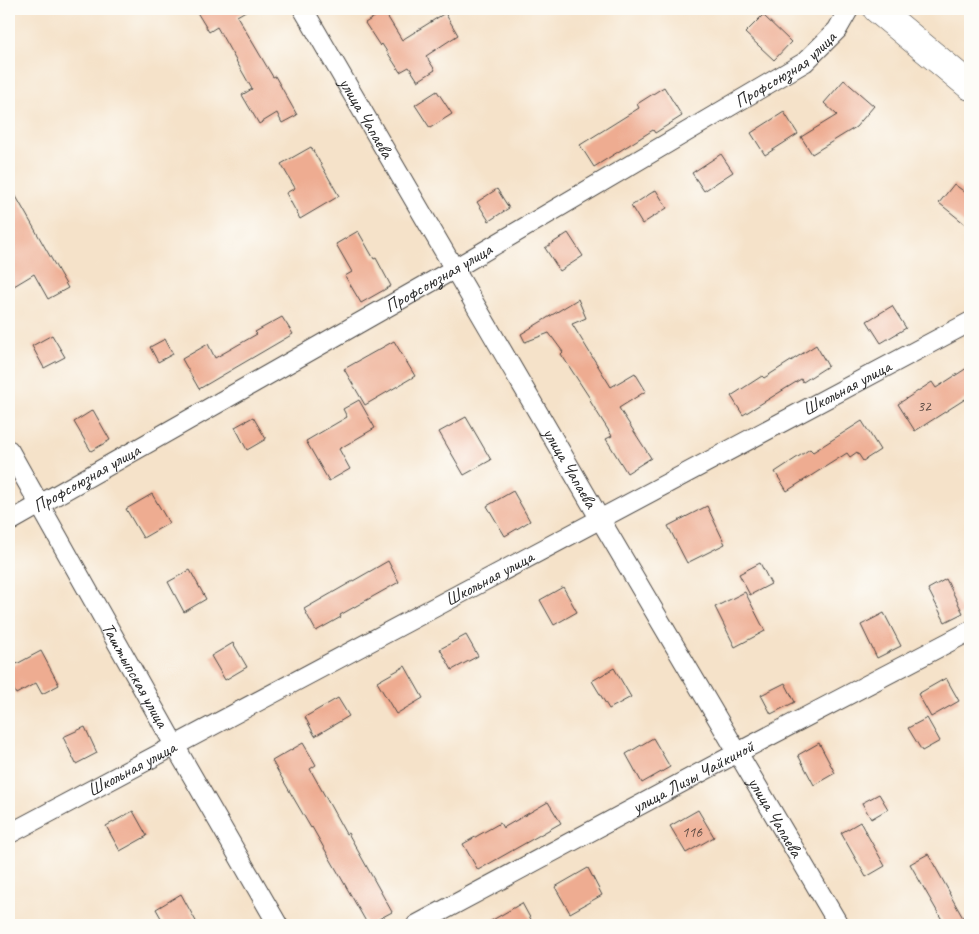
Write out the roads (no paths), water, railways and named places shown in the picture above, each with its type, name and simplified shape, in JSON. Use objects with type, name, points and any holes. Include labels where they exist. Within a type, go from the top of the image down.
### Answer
[{"type":"main road","points":[[877,9],[970,86]]},
{"type":"street","name":"улица Чапаева","points":[[304,9],[600,519],[839,925]]},
{"type":"street","name":"Профсоюзная улица","points":[[9,522],[454,269],[805,62],[837,30],[849,9]]},
{"type":"street","name":"Школьная улица","points":[[9,834],[970,322]]},
{"type":"street","name":"Таштыпская улица","points":[[9,450],[278,925]]},
{"type":"street","name":"улица Лизы Чайкиной","points":[[416,925],[970,631]]}]
